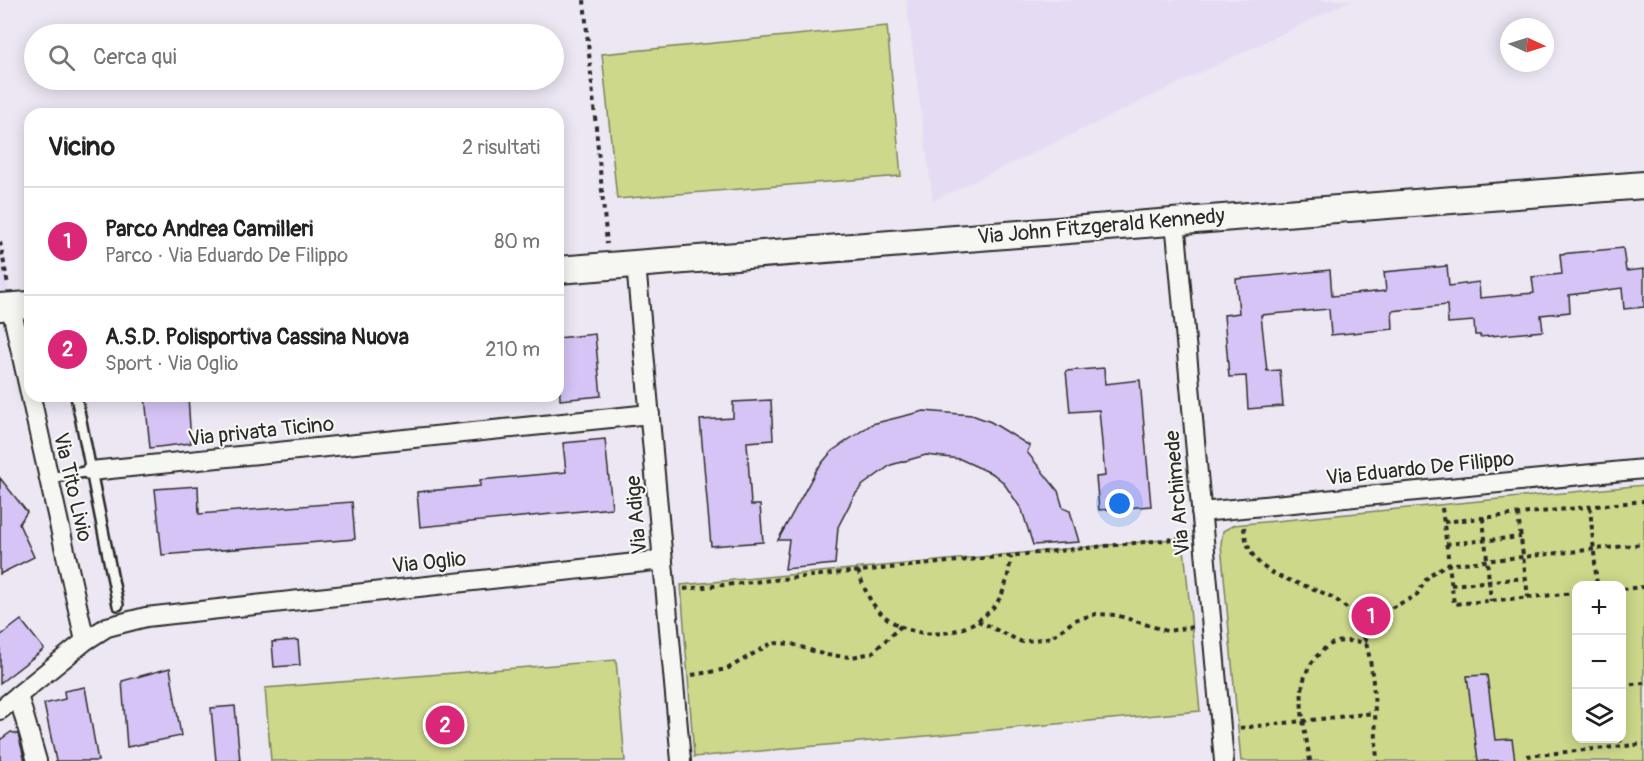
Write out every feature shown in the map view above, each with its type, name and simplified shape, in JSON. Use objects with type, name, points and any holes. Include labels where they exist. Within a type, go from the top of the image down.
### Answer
[{"type":"street","name":"Via John Fitzgerald Kennedy","points":[[564,270],[1644,185]]},
{"type":"street","name":"Via Archimede","points":[[1175,220],[1224,761]]},
{"type":"street","name":"Via Adige","points":[[636,264],[681,761]]},
{"type":"street","name":"Via Tito Livio","points":[[14,306],[24,355]]},
{"type":"street","name":"Via Tito Livio","points":[[34,402],[85,641]]},
{"type":"street","name":"Via privata Ticino","points":[[91,471],[650,414]]},
{"type":"street","name":"Via Eduardo De Filippo","points":[[1201,512],[1644,469]]},
{"type":"street","name":"Via Oglio","points":[[0,710],[85,641],[108,627],[136,619],[201,609],[663,560]]},
{"type":"street","points":[[18,695],[37,761]]},
{"type":"lane","points":[[77,402],[117,605]]},
{"type":"lane","points":[[49,478],[91,471]]},
{"type":"path","points":[[584,0],[609,266]]},
{"type":"path","points":[[0,242],[14,306]]},
{"type":"path","points":[[1441,501],[1454,604],[1572,593]]},
{"type":"path","points":[[1444,522],[1644,501]]},
{"type":"path","points":[[1590,507],[1597,581]]},
{"type":"path","points":[[1518,514],[1528,598]]},
{"type":"path","points":[[1483,518],[1491,601]]},
{"type":"path","points":[[1244,520],[1245,540],[1260,565],[1272,574],[1317,588],[1346,608],[1362,631],[1369,660],[1377,761]]},
{"type":"path","points":[[1446,544],[1521,537]]},
{"type":"path","points":[[666,591],[1204,538]]},
{"type":"path","points":[[1365,642],[1374,621],[1393,607],[1416,596],[1429,575],[1449,565],[1644,544]]},
{"type":"path","points":[[858,572],[867,596],[883,615],[901,626],[929,634],[955,632],[978,621],[996,604],[1008,581],[1011,556]]},
{"type":"path","points":[[1451,585],[1525,578]]},
{"type":"path","points":[[1626,588],[1644,586]]},
{"type":"path","points":[[978,621],[1022,642],[1052,637],[1075,620],[1096,614],[1116,615],[1167,631],[1211,626]]},
{"type":"path","points":[[673,676],[703,675],[727,669],[772,643],[792,644],[825,655],[852,657],[872,653],[901,626]]},
{"type":"path","points":[[1310,761],[1304,721],[1303,674],[1309,664],[1325,648],[1338,641],[1365,642]]},
{"type":"path","points":[[1626,685],[1644,683]]},
{"type":"path","points":[[1236,728],[1374,713]]},
{"type":"path","points":[[1527,756],[1644,744]]},
{"type":"shaded area","points":[[906,0],[1352,0],[933,201]]},
{"type":"shaded area","points":[[0,242],[5,262],[11,307],[0,307]]},
{"type":"green space","points":[[887,26],[901,176],[617,199],[602,54]]},
{"type":"green space","points":[[1644,485],[1644,761],[1241,761],[1221,544],[1223,531],[1234,525]]},
{"type":"green space","points":[[1183,538],[1200,711],[694,757],[681,585]]},
{"type":"green space","points":[[616,660],[625,761],[271,761],[265,688]]},
{"type":"building","points":[[1623,248],[1626,271],[1644,269],[1644,307],[1624,309],[1622,288],[1569,295],[1570,312],[1541,315],[1543,331],[1480,337],[1480,335],[1475,335],[1474,321],[1448,323],[1447,305],[1392,311],[1393,329],[1331,335],[1329,309],[1261,315],[1267,371],[1280,370],[1283,406],[1248,409],[1246,376],[1229,377],[1224,315],[1239,313],[1236,279],[1330,270],[1332,296],[1386,291],[1384,272],[1447,266],[1449,286],[1479,282],[1480,298],[1534,293],[1532,277],[1562,274],[1560,254]]},
{"type":"building","points":[[595,334],[601,396],[564,400],[564,337]]},
{"type":"building","points":[[1104,368],[1105,384],[1140,380],[1151,506],[1099,510],[1096,477],[1105,476],[1099,410],[1070,412],[1066,371]]},
{"type":"building","points":[[771,400],[773,440],[747,442],[751,505],[760,505],[763,542],[711,546],[700,420],[733,418],[733,402]]},
{"type":"building","points":[[146,402],[188,402],[191,443],[150,448]]},
{"type":"building","points":[[924,411],[972,415],[991,422],[1030,446],[1027,452],[1058,491],[1063,508],[1070,511],[1079,542],[1033,545],[1022,510],[1003,482],[993,474],[960,459],[926,455],[891,465],[863,485],[854,496],[838,527],[835,564],[785,569],[789,540],[778,540],[817,469],[832,451],[872,424]]},
{"type":"building","points":[[605,439],[612,508],[420,527],[417,492],[480,486],[480,480],[566,472],[563,443]]},
{"type":"building","points":[[0,478],[27,512],[19,524],[34,557],[0,574]]},
{"type":"building","points":[[198,486],[199,514],[352,502],[355,539],[162,555],[155,489]]},
{"type":"building","points":[[21,620],[44,649],[0,683],[0,636]]},
{"type":"building","points":[[298,640],[300,665],[274,667],[272,642]]},
{"type":"building","points":[[170,668],[181,736],[127,747],[122,681]]},
{"type":"building","points":[[1487,675],[1495,740],[1512,739],[1515,761],[1478,761],[1467,676]]},
{"type":"building","points":[[85,687],[98,761],[56,761],[44,704],[65,699],[64,691]]},
{"type":"building","points":[[235,706],[240,761],[216,761],[211,708]]},
{"type":"building","points":[[11,732],[18,734],[25,761],[0,761],[0,740]]},
{"type":"place","name":"Parco Andrea Camilleri","points":[[1371,616]]},
{"type":"place","name":"A.S.D. Polisportiva Cassina Nuova","points":[[445,725]]}]
